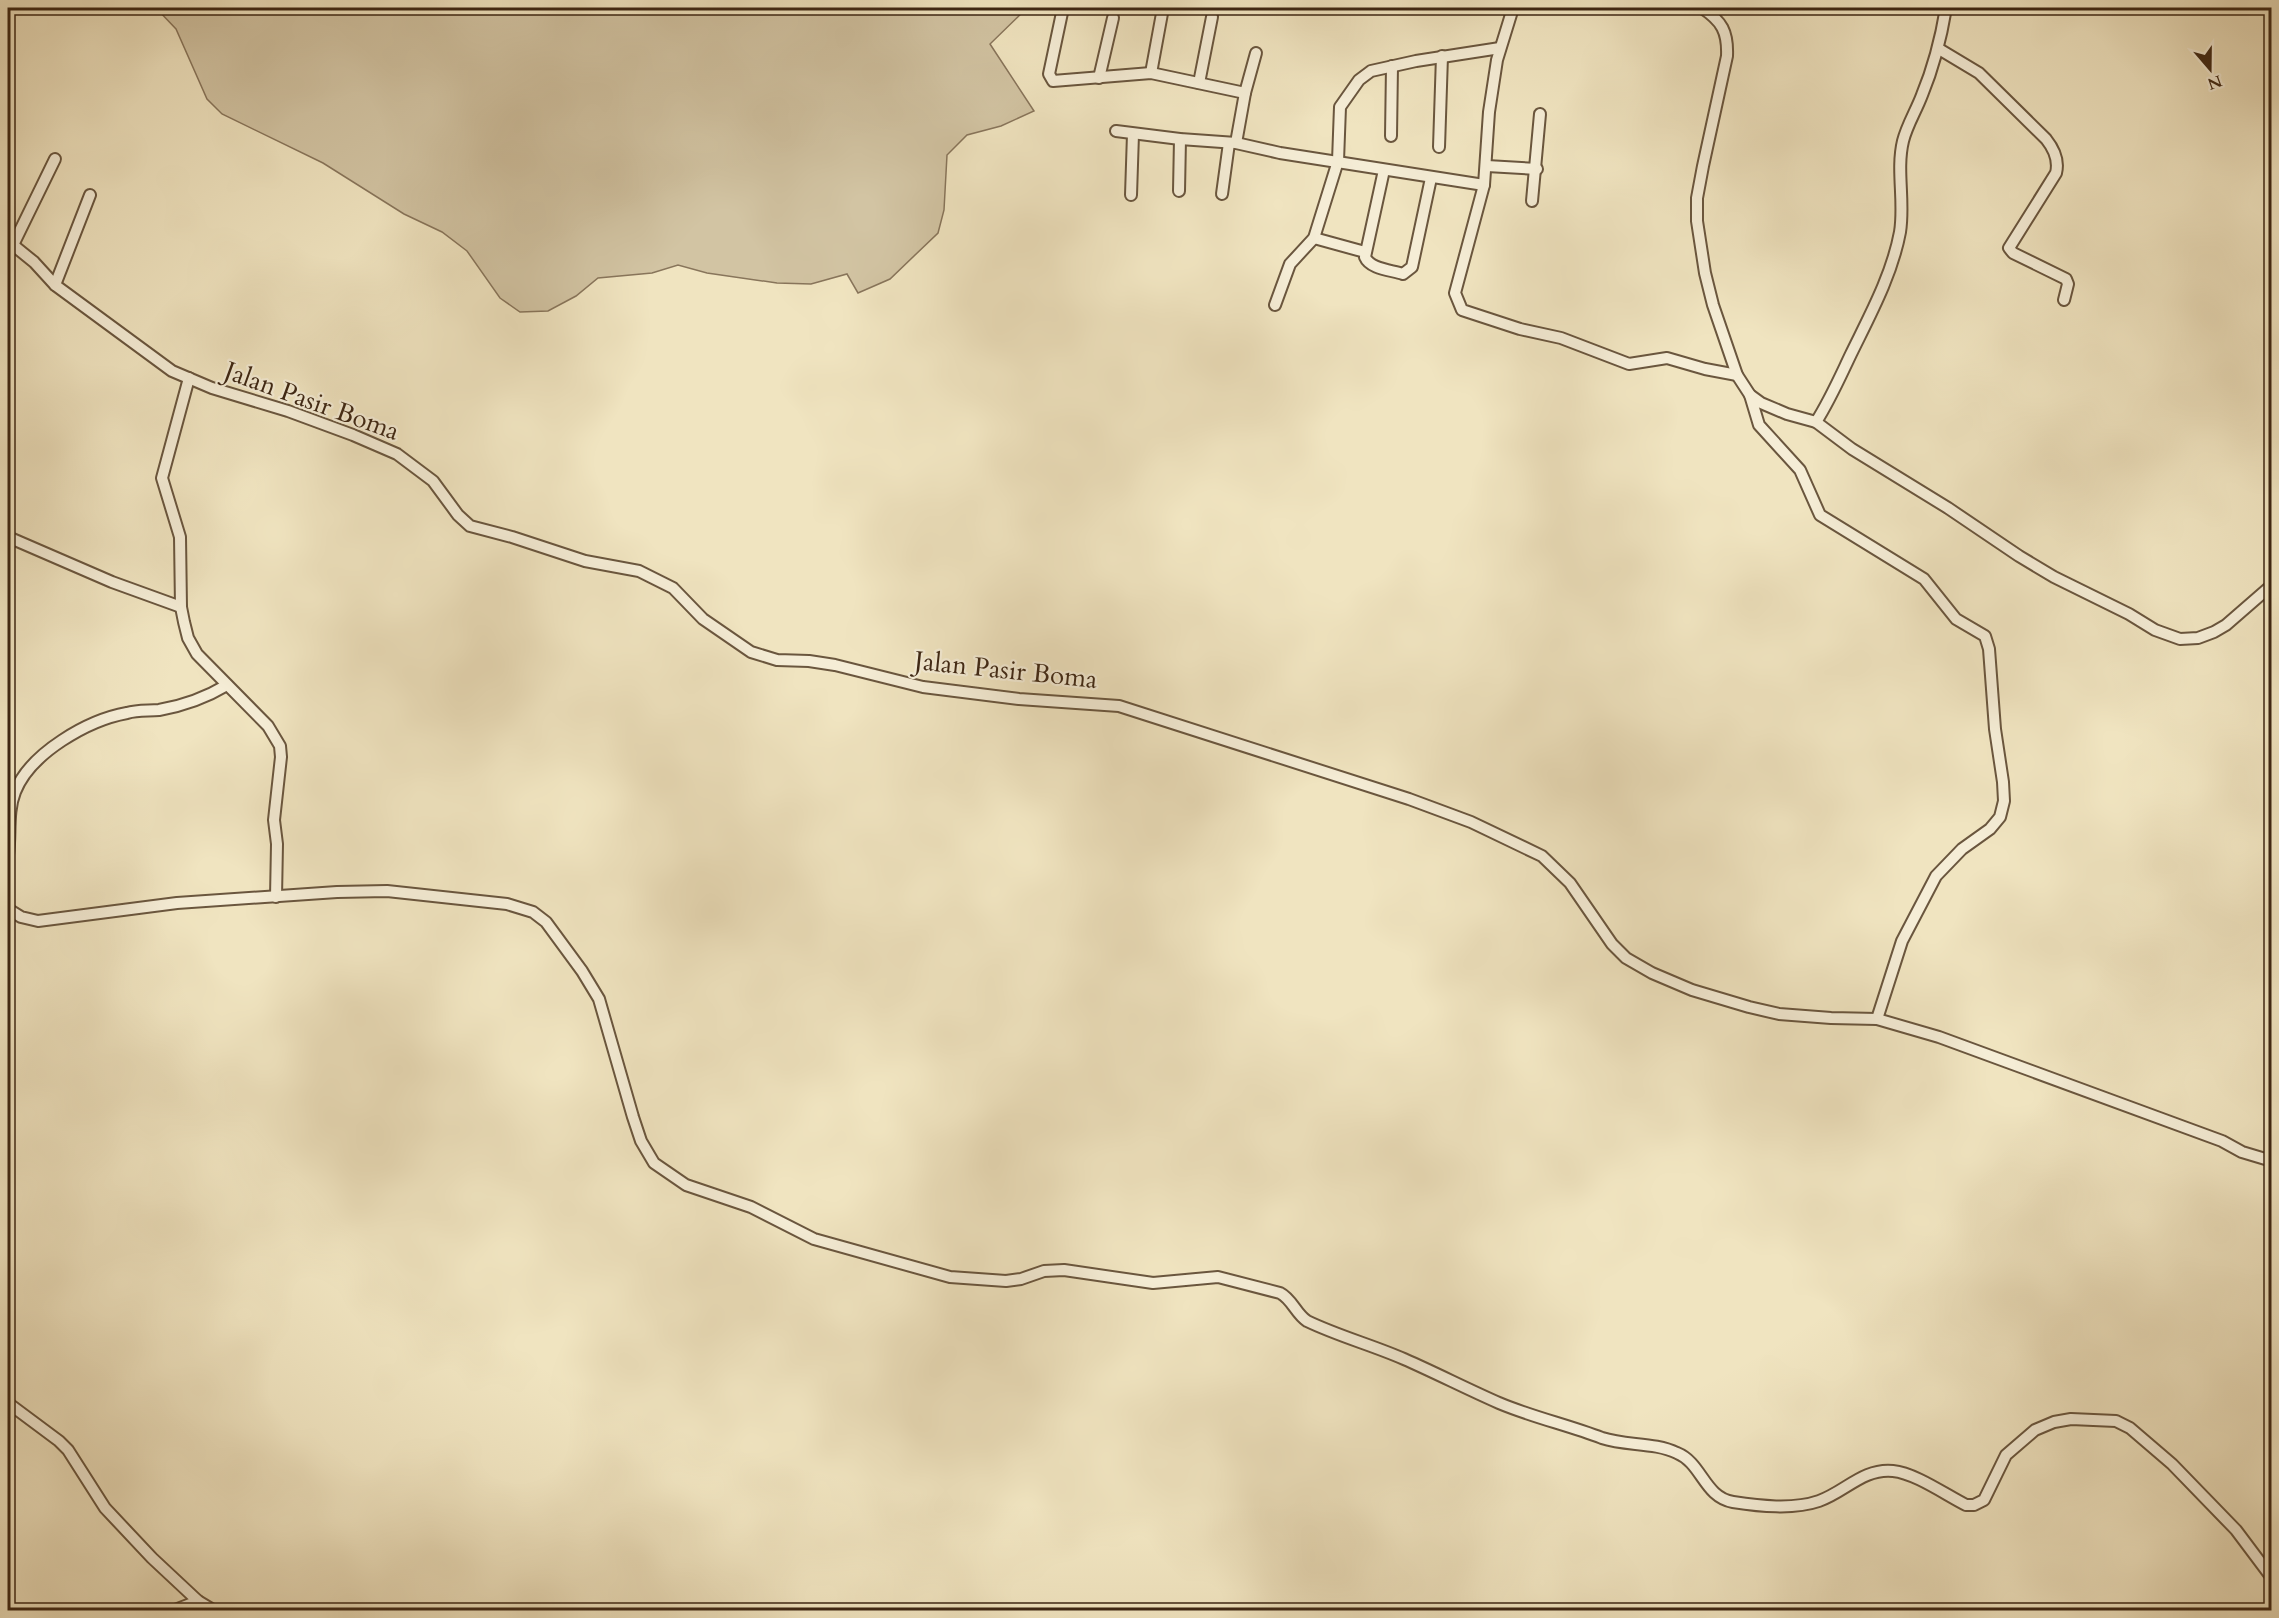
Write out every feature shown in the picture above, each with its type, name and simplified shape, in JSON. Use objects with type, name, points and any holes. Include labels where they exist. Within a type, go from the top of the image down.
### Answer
[{"type":"street","points":[[1063,8],[1049,76],[1053,81],[1150,73],[1245,93]]},
{"type":"street","points":[[1150,73],[1163,8]]},
{"type":"street","points":[[1513,8],[1500,48],[1489,112],[1484,185],[1455,293],[1461,310],[1520,329],[1561,338],[1629,364],[1667,358],[1737,375]]},
{"type":"street","points":[[1702,8],[1710,13],[1724,30],[1728,39],[1727,56],[1697,198],[1697,221],[1709,290],[1737,375],[1750,395],[1759,425],[1800,470],[1820,515],[1924,579],[1956,619],[1985,636],[1989,649],[1995,729],[2003,782],[2004,801],[2000,817],[1990,829],[1962,849],[1936,876],[1902,941],[1877,1019]]},
{"type":"street","points":[[1816,423],[1832,397],[1875,307],[1891,262],[1900,231],[1902,212],[1900,155],[1910,122],[1939,49],[1946,8]]},
{"type":"street","points":[[1199,83],[1212,16]]},
{"type":"street","points":[[1099,78],[1113,18]]},
{"type":"street","points":[[1275,305],[1290,264],[1314,238],[1338,161],[1341,103],[1365,74],[1442,56],[1500,48]]},
{"type":"street","points":[[1939,49],[1979,73],[2053,149],[2057,162],[2055,173],[2009,248],[2013,253],[2064,277],[2068,284],[2064,300]]},
{"type":"street","points":[[1222,194],[1256,53]]},
{"type":"street","points":[[1439,147],[1442,56]]},
{"type":"street","points":[[1391,136],[1392,66]]},
{"type":"street","points":[[1532,201],[1540,114]]},
{"type":"street","points":[[1116,131],[1180,140],[1233,143],[1280,153],[1484,185]]},
{"type":"street","points":[[1131,195],[1133,134]]},
{"type":"street","points":[[1179,191],[1180,140]]},
{"type":"street","points":[[10,243],[55,159]]},
{"type":"street","points":[[1487,166],[1536,169]]},
{"type":"street","points":[[1384,170],[1365,252],[1366,261],[1403,274],[1412,267],[1431,178]]},
{"type":"street","points":[[56,285],[90,195]]},
{"type":"street","points":[[1314,238],[1365,252]]},
{"type":"street","name":"Jalan Pasir Boma","points":[[10,243],[34,262],[56,285],[172,371],[212,388],[288,411],[397,454],[433,481],[458,515],[470,526],[585,561],[639,571],[673,588],[703,619],[751,652],[764,658],[835,664],[922,687],[1019,699],[1119,706],[1154,715],[1409,799],[1471,822],[1542,856],[1570,883],[1612,944],[1626,958],[1652,973],[1692,990],[1749,1008],[1779,1014],[1877,1019],[1939,1037],[2271,1161]]},
{"type":"street","points":[[189,378],[162,478],[180,537],[182,607],[188,638],[192,645],[227,685],[268,726],[280,746],[281,757],[274,820],[277,844],[276,897]]},
{"type":"street","points":[[1750,395],[1761,403],[1816,423],[1852,449],[2054,577],[2129,614],[2155,630],[2180,639],[2198,638],[2214,632],[2226,625],[2271,585]]},
{"type":"street","points":[[8,537],[112,582],[182,607]]},
{"type":"street","points":[[8,855],[8,823],[15,791],[34,761],[65,739],[109,717],[129,712],[160,710],[209,696],[227,685]]},
{"type":"street","points":[[8,909],[21,917],[38,921],[177,903],[338,891],[387,891],[507,904],[540,916],[582,971],[598,999],[633,1118],[642,1142],[654,1163],[686,1185],[751,1207],[814,1239],[950,1277],[965,1279],[1006,1281],[1021,1279],[1044,1271],[1065,1270],[1154,1283],[1218,1277],[1280,1293],[1307,1321],[1403,1359],[1499,1403],[1614,1442],[1668,1449],[1679,1453],[1692,1464],[1713,1494],[1722,1500],[1732,1502],[1770,1505],[1808,1504],[1820,1501],[1863,1476],[1884,1470],[1904,1473],[1966,1505],[1974,1505],[1984,1500],[2006,1455],[2035,1430],[2054,1422],[2072,1419],[2116,1421],[2130,1428],[2172,1464],[2236,1530],[2271,1578]]},
{"type":"street","points":[[8,1403],[68,1450],[105,1508],[152,1558],[198,1601],[213,1611]]},
{"type":"street","points":[[175,1611],[198,1601]]},
{"type":"shaded area","points":[[156,8],[1027,8],[990,44],[1034,111],[1001,126],[967,135],[947,155],[944,210],[938,233],[890,279],[858,293],[847,274],[811,284],[777,283],[707,273],[678,265],[652,273],[598,278],[576,296],[548,311],[520,312],[500,298],[467,251],[442,232],[404,214],[323,163],[222,114],[207,99],[176,29]]}]
